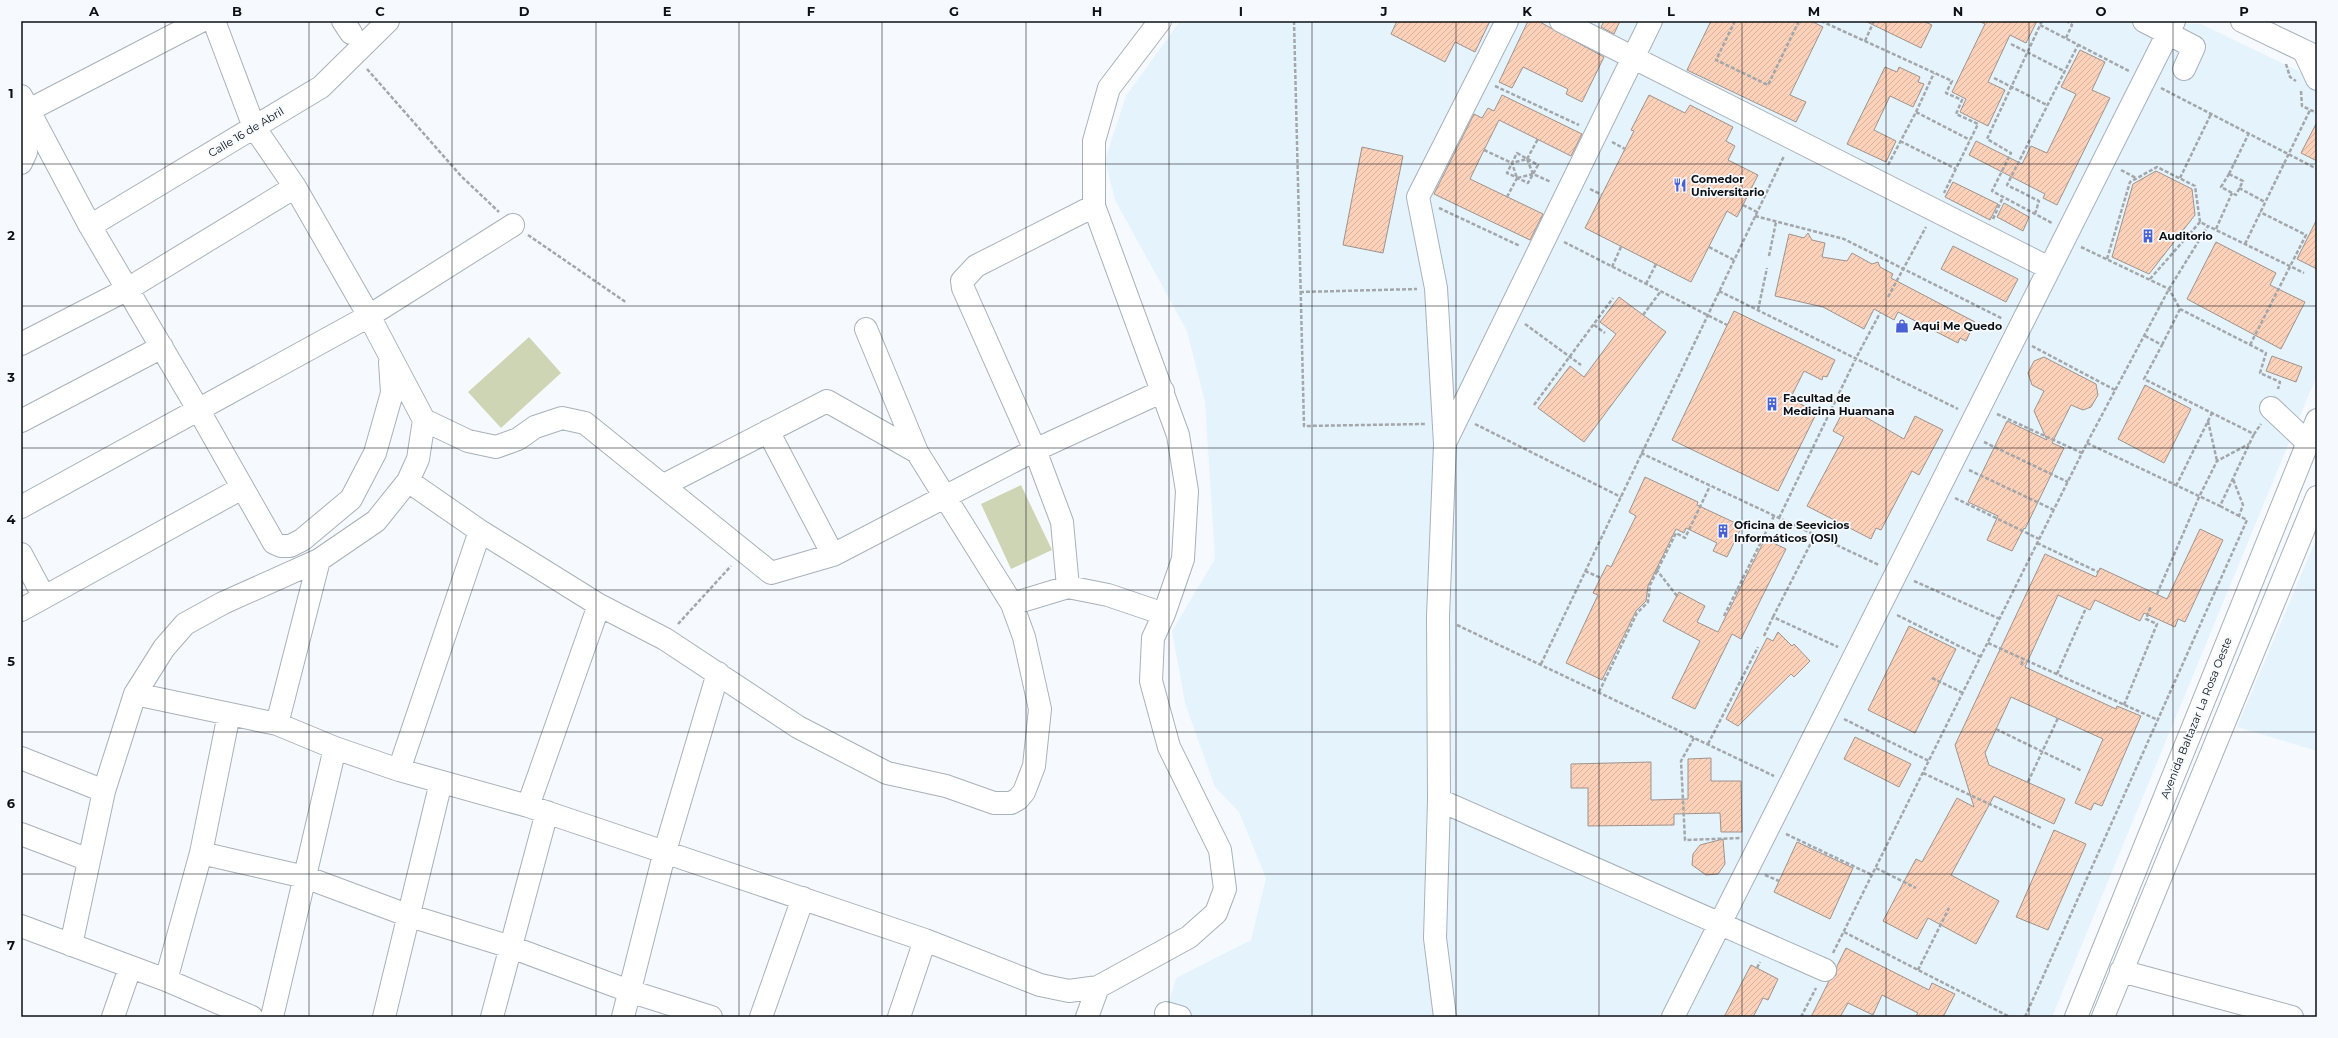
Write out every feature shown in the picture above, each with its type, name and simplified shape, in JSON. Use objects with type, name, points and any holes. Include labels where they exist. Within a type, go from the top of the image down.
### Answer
[{"type":"street","points":[[201,21],[25,103],[90,226],[126,290],[162,346],[274,543],[281,546],[290,546],[302,540],[351,499],[375,453],[392,393],[389,353]]},
{"type":"street","points":[[71,945],[104,791],[135,694],[164,648],[185,624],[223,603],[319,560],[376,521],[408,481],[418,459],[424,420],[370,316],[296,187],[254,127],[214,21]]},
{"type":"street","name":"Calle 16 de Abril","points":[[90,226],[321,87],[349,36],[388,21]]},
{"type":"street","points":[[135,694],[277,724],[335,748],[399,770],[537,809],[803,898],[925,940],[1040,985],[1069,991],[1098,987],[1189,938],[1216,913],[1225,889],[1220,850],[1169,747],[1151,681],[1153,638],[1164,614],[1183,559],[1187,491],[1178,436],[1163,391],[1094,206],[1094,141],[1109,88],[1160,21]]},
{"type":"street","points":[[1445,1017],[1435,938],[1439,800],[1438,616],[1449,428],[1436,288],[1418,198],[1507,21]]},
{"type":"street","points":[[1561,21],[2050,268]]},
{"type":"street","points":[[1449,428],[1510,313],[1650,21]]},
{"type":"street","points":[[2144,21],[2170,27],[2194,47],[2184,69]]},
{"type":"street","points":[[2242,21],[2311,54],[2317,79]]},
{"type":"street","points":[[1673,1017],[2170,27]]},
{"type":"street","points":[[21,131],[26,152],[21,163]]},
{"type":"street","points":[[21,344],[126,290],[296,187]]},
{"type":"street","points":[[1068,587],[1062,522],[1035,450],[963,288],[962,281],[976,266],[1094,206]]},
{"type":"street","points":[[21,507],[370,316],[513,225]]},
{"type":"street","points":[[408,481],[480,531],[599,605],[665,639],[798,727],[887,773],[946,786],[994,803],[1010,802],[1018,799],[1024,792],[1034,766],[1040,709],[1024,637],[1012,604],[917,452],[866,329]]},
{"type":"street","points":[[21,421],[162,346]]},
{"type":"street","points":[[424,420],[468,441],[496,448],[518,439],[535,427],[562,418],[585,423],[664,485],[771,573],[833,556],[1035,450],[1163,391]]},
{"type":"street","points":[[664,485],[828,401],[917,452]]},
{"type":"street","points":[[2271,408],[2308,443]]},
{"type":"street","name":"Avenida Baltazar La Rosa Oeste","points":[[2076,1017],[2317,420]]},
{"type":"street","points":[[768,431],[833,556]]},
{"type":"street","points":[[21,610],[242,488]]},
{"type":"street","points":[[2103,1017],[2317,496]]},
{"type":"street","points":[[399,770],[480,531]]},
{"type":"street","points":[[21,554],[44,597]]},
{"type":"street","points":[[277,724],[319,560]]},
{"type":"street","points":[[1012,604],[1068,587],[1108,595],[1164,614]]},
{"type":"street","points":[[492,1017],[511,947],[537,809],[599,605]]},
{"type":"street","points":[[623,1017],[665,851],[718,673]]},
{"type":"street","points":[[166,980],[201,853],[229,714]]},
{"type":"street","points":[[272,1017],[335,748]]},
{"type":"street","points":[[21,758],[104,791]]},
{"type":"street","points":[[384,1017],[407,915],[441,782]]},
{"type":"street","points":[[1439,800],[1825,970]]},
{"type":"street","points":[[21,834],[89,860]]},
{"type":"street","points":[[201,853],[305,878],[407,915],[511,947],[629,991],[712,1017]]},
{"type":"street","points":[[761,1017],[803,898]]},
{"type":"street","points":[[21,926],[130,968],[166,980],[246,1016]]},
{"type":"street","points":[[899,1017],[925,940]]},
{"type":"street","points":[[113,1017],[130,968]]},
{"type":"street","points":[[2121,971],[2292,1017]]},
{"type":"street","points":[[1087,1017],[1098,987]]},
{"type":"path","points":[[1294,21],[1304,426],[1449,428],[1620,497]]},
{"type":"path","points":[[1735,21],[1716,60],[1768,85],[1799,21]]},
{"type":"path","points":[[1821,21],[1952,81],[1946,93],[1962,100],[1956,114],[1978,124],[1935,210],[1888,298]]},
{"type":"path","points":[[1865,41],[1874,21]]},
{"type":"path","points":[[2042,21],[1987,139],[2011,153],[1992,192],[2035,214],[2039,201],[2007,185],[2078,45]]},
{"type":"path","points":[[2066,38],[2072,25],[2067,21]]},
{"type":"path","points":[[2040,25],[2317,169]]},
{"type":"path","points":[[349,36],[461,176],[513,225],[627,303]]},
{"type":"path","points":[[2011,44],[2064,71]]},
{"type":"path","points":[[1879,182],[1916,112],[1934,73]]},
{"type":"path","points":[[1478,78],[1625,149]]},
{"type":"path","points":[[1994,78],[2047,105]]},
{"type":"path","points":[[2245,244],[2310,110]]},
{"type":"path","points":[[1916,112],[1970,140]]},
{"type":"path","points":[[2180,178],[2212,114]]},
{"type":"path","points":[[2229,174],[2243,181],[2236,195],[2221,187],[2249,134]]},
{"type":"path","points":[[1541,664],[1793,138]]},
{"type":"path","points":[[1484,150],[1512,163],[1527,159],[1538,139]]},
{"type":"path","points":[[1900,141],[1956,169]]},
{"type":"path","points":[[1517,153],[1538,165],[1528,184],[1507,173],[1512,163],[1517,153]]},
{"type":"path","points":[[1527,159],[1533,174]]},
{"type":"path","points":[[1507,197],[1517,178],[1512,163]]},
{"type":"path","points":[[2107,259],[2130,182],[2157,167],[2194,186],[2200,222]]},
{"type":"path","points":[[1517,178],[1533,174],[1557,185]]},
{"type":"path","points":[[2239,188],[2265,202]]},
{"type":"path","points":[[2216,230],[2232,193]]},
{"type":"path","points":[[1418,198],[1538,255]]},
{"type":"path","points":[[1743,205],[1757,212]]},
{"type":"path","points":[[2250,345],[2306,235],[2260,212]]},
{"type":"path","points":[[1755,216],[1844,239],[1903,269],[2017,332],[2115,390]]},
{"type":"path","points":[[1769,256],[1776,222]]},
{"type":"path","points":[[2200,222],[2304,273]]},
{"type":"path","points":[[2150,279],[2200,222]]},
{"type":"path","points":[[1802,1017],[2087,443],[2169,289],[2208,226]]},
{"type":"path","points":[[1548,234],[1728,325]]},
{"type":"path","points":[[2064,239],[2169,289],[2180,309],[2266,353],[2260,373],[2280,382],[2271,408],[2254,434],[2220,506]]},
{"type":"path","points":[[1612,267],[1621,247]]},
{"type":"path","points":[[1708,248],[1734,260]]},
{"type":"path","points":[[1646,284],[1656,264]]},
{"type":"path","points":[[1758,310],[1766,268]]},
{"type":"path","points":[[1300,292],[1436,288]]},
{"type":"path","points":[[1643,315],[1661,291]]},
{"type":"path","points":[[1719,291],[1856,358],[1974,419],[2068,482]]},
{"type":"path","points":[[1534,405],[1613,298]]},
{"type":"path","points":[[2180,309],[2144,379],[2254,434]]},
{"type":"path","points":[[1510,313],[1581,365]]},
{"type":"path","points":[[1779,518],[1856,358],[1880,313]]},
{"type":"path","points":[[1594,325],[1605,333]]},
{"type":"path","points":[[2145,336],[2162,345]]},
{"type":"path","points":[[2176,486],[2212,413]]},
{"type":"path","points":[[1974,419],[2082,453]]},
{"type":"path","points":[[2208,421],[2217,461]]},
{"type":"path","points":[[2025,1017],[2247,520],[2087,443]]},
{"type":"path","points":[[2157,594],[2199,497],[2217,461],[2249,444]]},
{"type":"path","points":[[1641,453],[1896,573],[2000,619]]},
{"type":"path","points":[[1952,462],[2054,510]]},
{"type":"path","points":[[2233,479],[2244,505],[2239,516]]},
{"type":"path","points":[[1599,692],[1637,613],[1648,602],[1650,585],[1676,533],[1685,538],[1710,486]]},
{"type":"path","points":[[1938,490],[2039,539]]},
{"type":"path","points":[[1724,616],[1774,516]]},
{"type":"path","points":[[1764,636],[1815,535]]},
{"type":"path","points":[[2037,543],[2098,572]]},
{"type":"path","points":[[665,639],[744,552]]},
{"type":"path","points":[[1657,570],[1677,596]]},
{"type":"path","points":[[1585,571],[1601,578]]},
{"type":"path","points":[[2124,705],[2157,624],[2146,619],[2151,606]]},
{"type":"path","points":[[1879,607],[1981,657]]},
{"type":"path","points":[[2057,674],[2086,608]]},
{"type":"path","points":[[1438,616],[1790,784]]},
{"type":"path","points":[[1773,617],[1855,655]]},
{"type":"path","points":[[1988,643],[2158,720]]},
{"type":"path","points":[[1708,744],[1758,647]]},
{"type":"path","points":[[2021,665],[2024,659]]},
{"type":"path","points":[[1932,678],[1963,693]]},
{"type":"path","points":[[1827,711],[1929,761]]},
{"type":"path","points":[[2028,782],[2058,718]]},
{"type":"path","points":[[1996,730],[2082,771]]},
{"type":"path","points":[[1694,738],[1681,761],[1685,840],[1766,832],[1872,875]]},
{"type":"path","points":[[1923,772],[2041,828]]},
{"type":"path","points":[[1876,868],[1916,888]]},
{"type":"path","points":[[1918,970],[1949,908]]},
{"type":"path","points":[[1844,932],[2010,1017]]},
{"type":"shaded area","points":[[1180,21],[2181,21],[2186,24],[2201,24],[2317,80],[2317,375],[2052,1017],[1165,1017],[1176,978],[1251,940],[1266,878],[1239,812],[1215,787],[1185,703],[1172,631],[1215,559],[1205,402],[1187,331],[1115,200],[1105,160],[1126,96]]},
{"type":"shaded area","points":[[2317,537],[2317,751],[2237,727]]},
{"type":"green space","points":[[529,337],[561,373],[501,428],[468,392]]},
{"type":"green space","points":[[1021,485],[1052,550],[1011,569],[981,504]]},
{"type":"building","points":[[1397,21],[1490,21],[1475,52],[1455,42],[1445,62],[1391,34]]},
{"type":"building","points":[[1528,21],[1538,21],[1604,57],[1582,102],[1566,94],[1568,89],[1523,67],[1512,88],[1499,82]]},
{"type":"building","points":[[1604,21],[1620,21],[1614,34],[1601,27]]},
{"type":"building","points":[[1711,21],[1811,21],[1823,27],[1790,95],[1806,102],[1796,122],[1687,70]]},
{"type":"building","points":[[1865,21],[1923,21],[1932,25],[1921,48]]},
{"type":"building","points":[[1979,21],[2037,21],[2026,43],[2010,35],[1988,82],[2005,90],[1988,126],[1960,112],[1966,99],[1952,92],[1985,24]]},
{"type":"building","points":[[2080,50],[2105,62],[2092,90],[2110,98],[2057,205],[2043,198],[2045,194],[1969,155],[1976,141],[2022,164],[2031,146],[2047,153],[2076,94],[2061,87]]},
{"type":"building","points":[[1885,67],[1897,72],[1899,67],[1920,77],[1918,82],[1924,84],[1913,107],[1890,96],[1874,130],[1896,141],[1886,162],[1847,144]]},
{"type":"building","points":[[1502,95],[1582,134],[1571,156],[1499,120],[1484,150],[1470,179],[1543,214],[1530,240],[1434,194],[1474,114],[1482,118],[1488,108],[1494,111]]},
{"type":"building","name":"Comedor Universitario","points":[[1649,95],[1685,113],[1690,105],[1733,127],[1726,141],[1735,146],[1728,160],[1758,175],[1737,217],[1727,211],[1691,282],[1585,228],[1634,131],[1631,130]]},
{"type":"building","points":[[2317,122],[2317,161],[2301,153]]},
{"type":"building","points":[[1362,147],[1403,156],[1383,253],[1343,245]]},
{"type":"building","name":"Auditorio","points":[[2156,171],[2192,189],[2195,215],[2149,274],[2112,257],[2133,184]]},
{"type":"building","points":[[1953,182],[1998,204],[1990,220],[1945,197]]},
{"type":"building","points":[[2004,203],[2029,217],[2023,231],[1997,217]]},
{"type":"building","points":[[2317,219],[2317,269],[2297,259]]},
{"type":"building","points":[[1808,233],[1812,240],[1825,243],[1822,257],[1847,261],[1852,253],[1872,264],[1878,262],[1880,267],[1893,274],[1891,278],[1975,322],[1966,341],[1960,338],[1958,343],[1898,312],[1894,320],[1874,309],[1864,329],[1823,307],[1775,296],[1789,234],[1804,238]]},
{"type":"building","points":[[2216,242],[2276,273],[2270,285],[2305,302],[2281,349],[2187,299]]},
{"type":"building","points":[[1953,246],[2018,279],[2006,302],[1941,269]]},
{"type":"building","points":[[1619,297],[1666,332],[1584,442],[1538,408],[1570,366],[1584,377],[1616,334],[1600,322]]},
{"type":"building","name":"Facultad de Medicina Huamana","points":[[1734,311],[1835,360],[1827,377],[1823,376],[1822,380],[1804,371],[1790,399],[1817,412],[1778,491],[1672,440]]},
{"type":"building","points":[[2272,356],[2302,367],[2296,382],[2266,371]]},
{"type":"building","points":[[2044,357],[2096,384],[2098,395],[2091,407],[2083,410],[2071,405],[2052,443],[2064,448],[2025,529],[2024,528],[2012,551],[1987,540],[1998,516],[1968,502],[2007,421],[2047,440],[2034,411],[2044,391],[2032,385],[2028,373],[2034,361]]},
{"type":"building","points":[[2145,385],[2191,409],[2164,463],[2118,439]]},
{"type":"building","points":[[1846,406],[1904,439],[1915,416],[1943,430],[1919,475],[1912,471],[1881,530],[1876,528],[1871,539],[1807,506],[1844,437],[1833,431]]},
{"type":"building","points":[[1645,477],[1698,502],[1697,505],[1742,526],[1727,557],[1713,551],[1717,543],[1686,528],[1684,533],[1676,529],[1648,586],[1646,601],[1636,611],[1602,680],[1566,663],[1598,595],[1593,593],[1607,565],[1611,567],[1636,516],[1629,512]]},
{"type":"building","points":[[2200,529],[2223,540],[2185,622],[2178,619],[2175,627],[2144,613],[2140,621],[2095,600],[2090,610],[2058,595],[2025,667],[2116,709],[2117,706],[2141,716],[2102,806],[2094,803],[2091,810],[2075,803],[2103,739],[2011,697],[1985,753],[1989,765],[2065,799],[2054,824],[1994,796],[1951,875],[1999,901],[1976,944],[1928,918],[1917,939],[1883,921],[1916,859],[1922,862],[1957,798],[1974,807],[1955,745],[2045,554],[2096,577],[2100,568],[2167,599]]},
{"type":"building","points":[[1765,539],[1786,549],[1741,639],[1732,634],[1695,709],[1672,698],[1700,641],[1663,621],[1679,592],[1705,606],[1697,622],[1718,632]]},
{"type":"building","points":[[1909,626],[1956,649],[1915,733],[1868,710]]},
{"type":"building","points":[[1778,632],[1792,646],[1794,644],[1810,661],[1794,677],[1791,674],[1738,726],[1726,719],[1767,638],[1773,641]]},
{"type":"building","points":[[1855,737],[1911,764],[1899,787],[1844,759]]},
{"type":"building","points":[[1711,758],[1711,781],[1741,781],[1742,832],[1721,832],[1720,813],[1674,814],[1674,825],[1588,826],[1588,788],[1571,788],[1571,764],[1651,762],[1651,800],[1688,799],[1688,759]]},
{"type":"building","points":[[2054,830],[2086,844],[2048,930],[2016,917]]},
{"type":"building","points":[[1723,839],[1725,864],[1718,874],[1706,875],[1692,865],[1693,854],[1700,845]]},
{"type":"building","points":[[1797,842],[1853,868],[1830,919],[1774,892]]},
{"type":"building","points":[[1846,948],[1929,990],[1932,983],[1955,994],[1943,1017],[1915,1017],[1918,1013],[1882,995],[1873,1015],[1848,1003],[1840,1017],[1811,1017],[1829,981],[1836,975],[1837,966]]},
{"type":"building","points":[[1751,965],[1778,979],[1768,1000],[1763,998],[1753,1017],[1724,1017]]},
{"type":"place","name":"Comedor Universitario","points":[[1680,185]]},
{"type":"place","name":"Auditorio","points":[[2148,236]]},
{"type":"place","name":"Aqui Me Quedo","points":[[1902,326]]},
{"type":"place","name":"Facultad de Medicina Huamana","points":[[1772,404]]},
{"type":"place","name":"Oficina de Seevicios Informáticos (OSI)","points":[[1723,531]]}]
